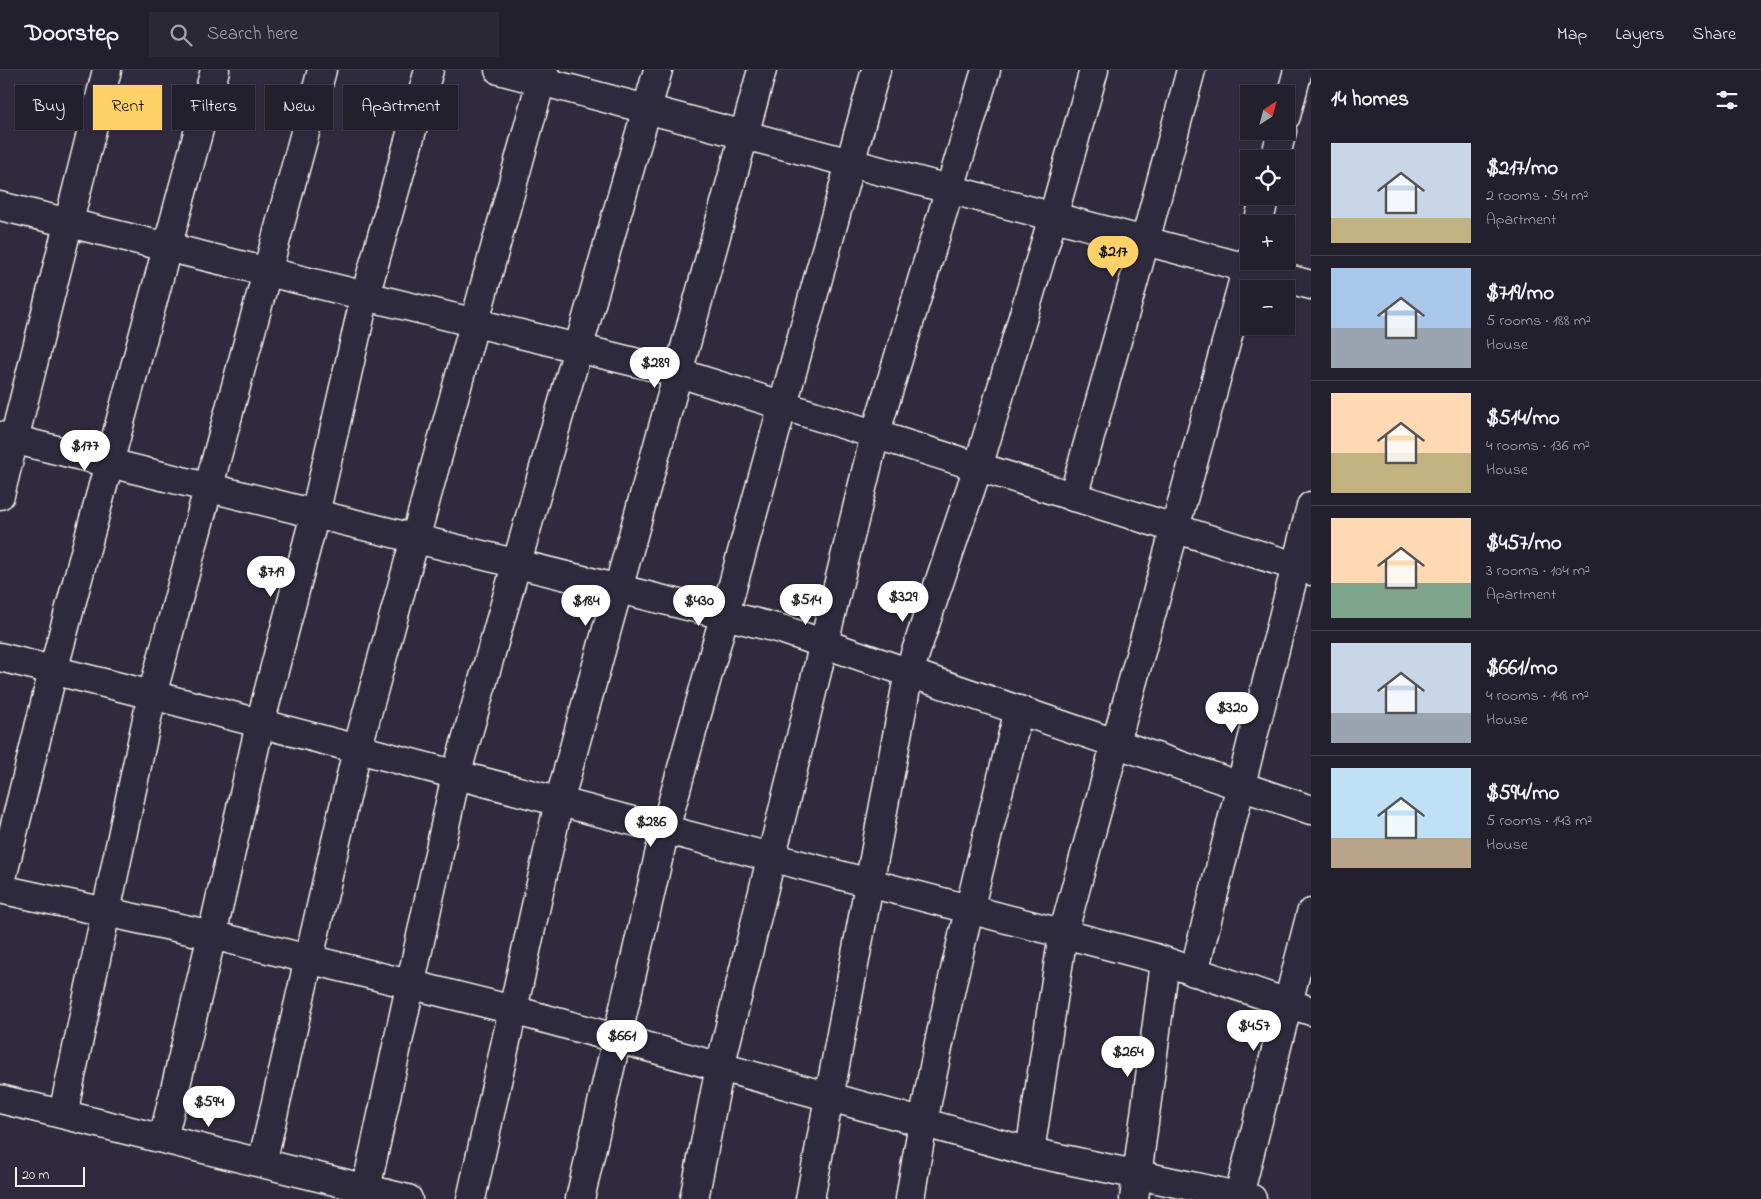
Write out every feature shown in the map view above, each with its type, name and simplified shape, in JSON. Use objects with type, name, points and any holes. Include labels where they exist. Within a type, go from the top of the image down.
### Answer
[{"type":"street","points":[[0,495],[7,438],[69,223],[107,70]]},
{"type":"street","points":[[215,70],[110,463],[52,671],[0,888],[212,935],[513,1010],[1030,1152],[1135,1187],[1243,1198],[1299,1007],[1311,914]]},
{"type":"street","points":[[63,1114],[152,695],[322,70]]},
{"type":"street","points":[[163,1139],[260,724],[315,514],[365,296],[429,70]]},
{"type":"street","points":[[499,70],[542,76],[647,109],[1145,241],[1240,262]]},
{"type":"street","points":[[366,1189],[456,775],[658,70]]},
{"type":"street","points":[[471,1199],[559,802],[762,70]]},
{"type":"street","points":[[580,1199],[665,830],[852,163],[876,70]]},
{"type":"street","points":[[694,1199],[720,1067],[875,435],[986,70]]},
{"type":"street","points":[[810,1199],[909,672],[978,467],[1053,217],[1094,70]]},
{"type":"street","points":[[1073,497],[1191,70]]},
{"type":"street","points":[[1294,85],[1298,70]]},
{"type":"street","points":[[262,1163],[358,750],[542,76]]},
{"type":"street","points":[[0,206],[678,373],[1303,569]]},
{"type":"street","points":[[1030,1152],[1063,934],[1246,270]]},
{"type":"street","points":[[1265,270],[1311,286]]},
{"type":"street","points":[[7,438],[782,629],[1311,810]]},
{"type":"street","points":[[1194,972],[1241,786],[1303,569],[1311,506]]},
{"type":"street","points":[[0,657],[152,695],[1063,934],[1165,962],[1299,1007]]},
{"type":"street","points":[[910,1199],[922,1122],[969,909],[1019,710]]},
{"type":"street","points":[[1135,1187],[1165,962]]},
{"type":"street","points":[[0,1099],[408,1199]]}]
